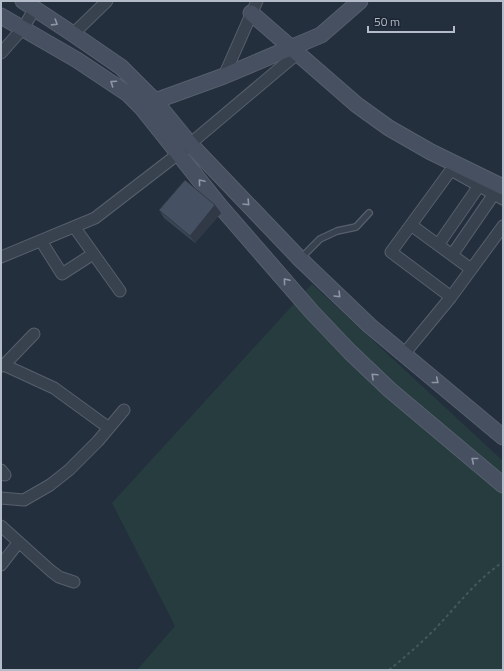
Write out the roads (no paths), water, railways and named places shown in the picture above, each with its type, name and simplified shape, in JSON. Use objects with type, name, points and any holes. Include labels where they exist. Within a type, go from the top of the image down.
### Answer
[{"type":"street","points":[[73,34],[107,1]]},
{"type":"street","points":[[142,108],[156,101],[295,50],[321,35],[360,1]]},
{"type":"street","points":[[1,53],[23,28],[27,4],[121,67],[156,101],[190,144],[300,258],[370,326],[503,437]]},
{"type":"street","points":[[224,76],[254,7],[295,50],[357,105],[389,128],[500,194]]},
{"type":"street","points":[[1,16],[90,68],[128,94],[142,108],[220,206],[312,312],[350,352],[396,395],[503,485]]},
{"type":"street","points":[[1,257],[95,218],[190,144],[295,50]]},
{"type":"street","points":[[451,297],[392,252],[451,170],[479,186],[500,194]]},
{"type":"street","points":[[438,245],[479,186]]},
{"type":"street","points":[[452,255],[500,194]]},
{"type":"street","points":[[411,225],[471,269]]},
{"type":"street","points":[[404,354],[451,297],[503,226]]},
{"type":"street","points":[[74,228],[120,291]]},
{"type":"street","points":[[41,241],[62,274],[93,254]]},
{"type":"street","points":[[34,334],[2,366],[54,388],[109,428]]},
{"type":"street","points":[[1,498],[24,500],[50,485],[69,470],[124,410]]},
{"type":"street","points":[[1,526],[18,543],[51,571],[60,577],[74,582]]},
{"type":"street","points":[[1,565],[18,543]]},
{"type":"lane","points":[[300,258],[320,239],[337,231],[356,226],[369,213]]}]
